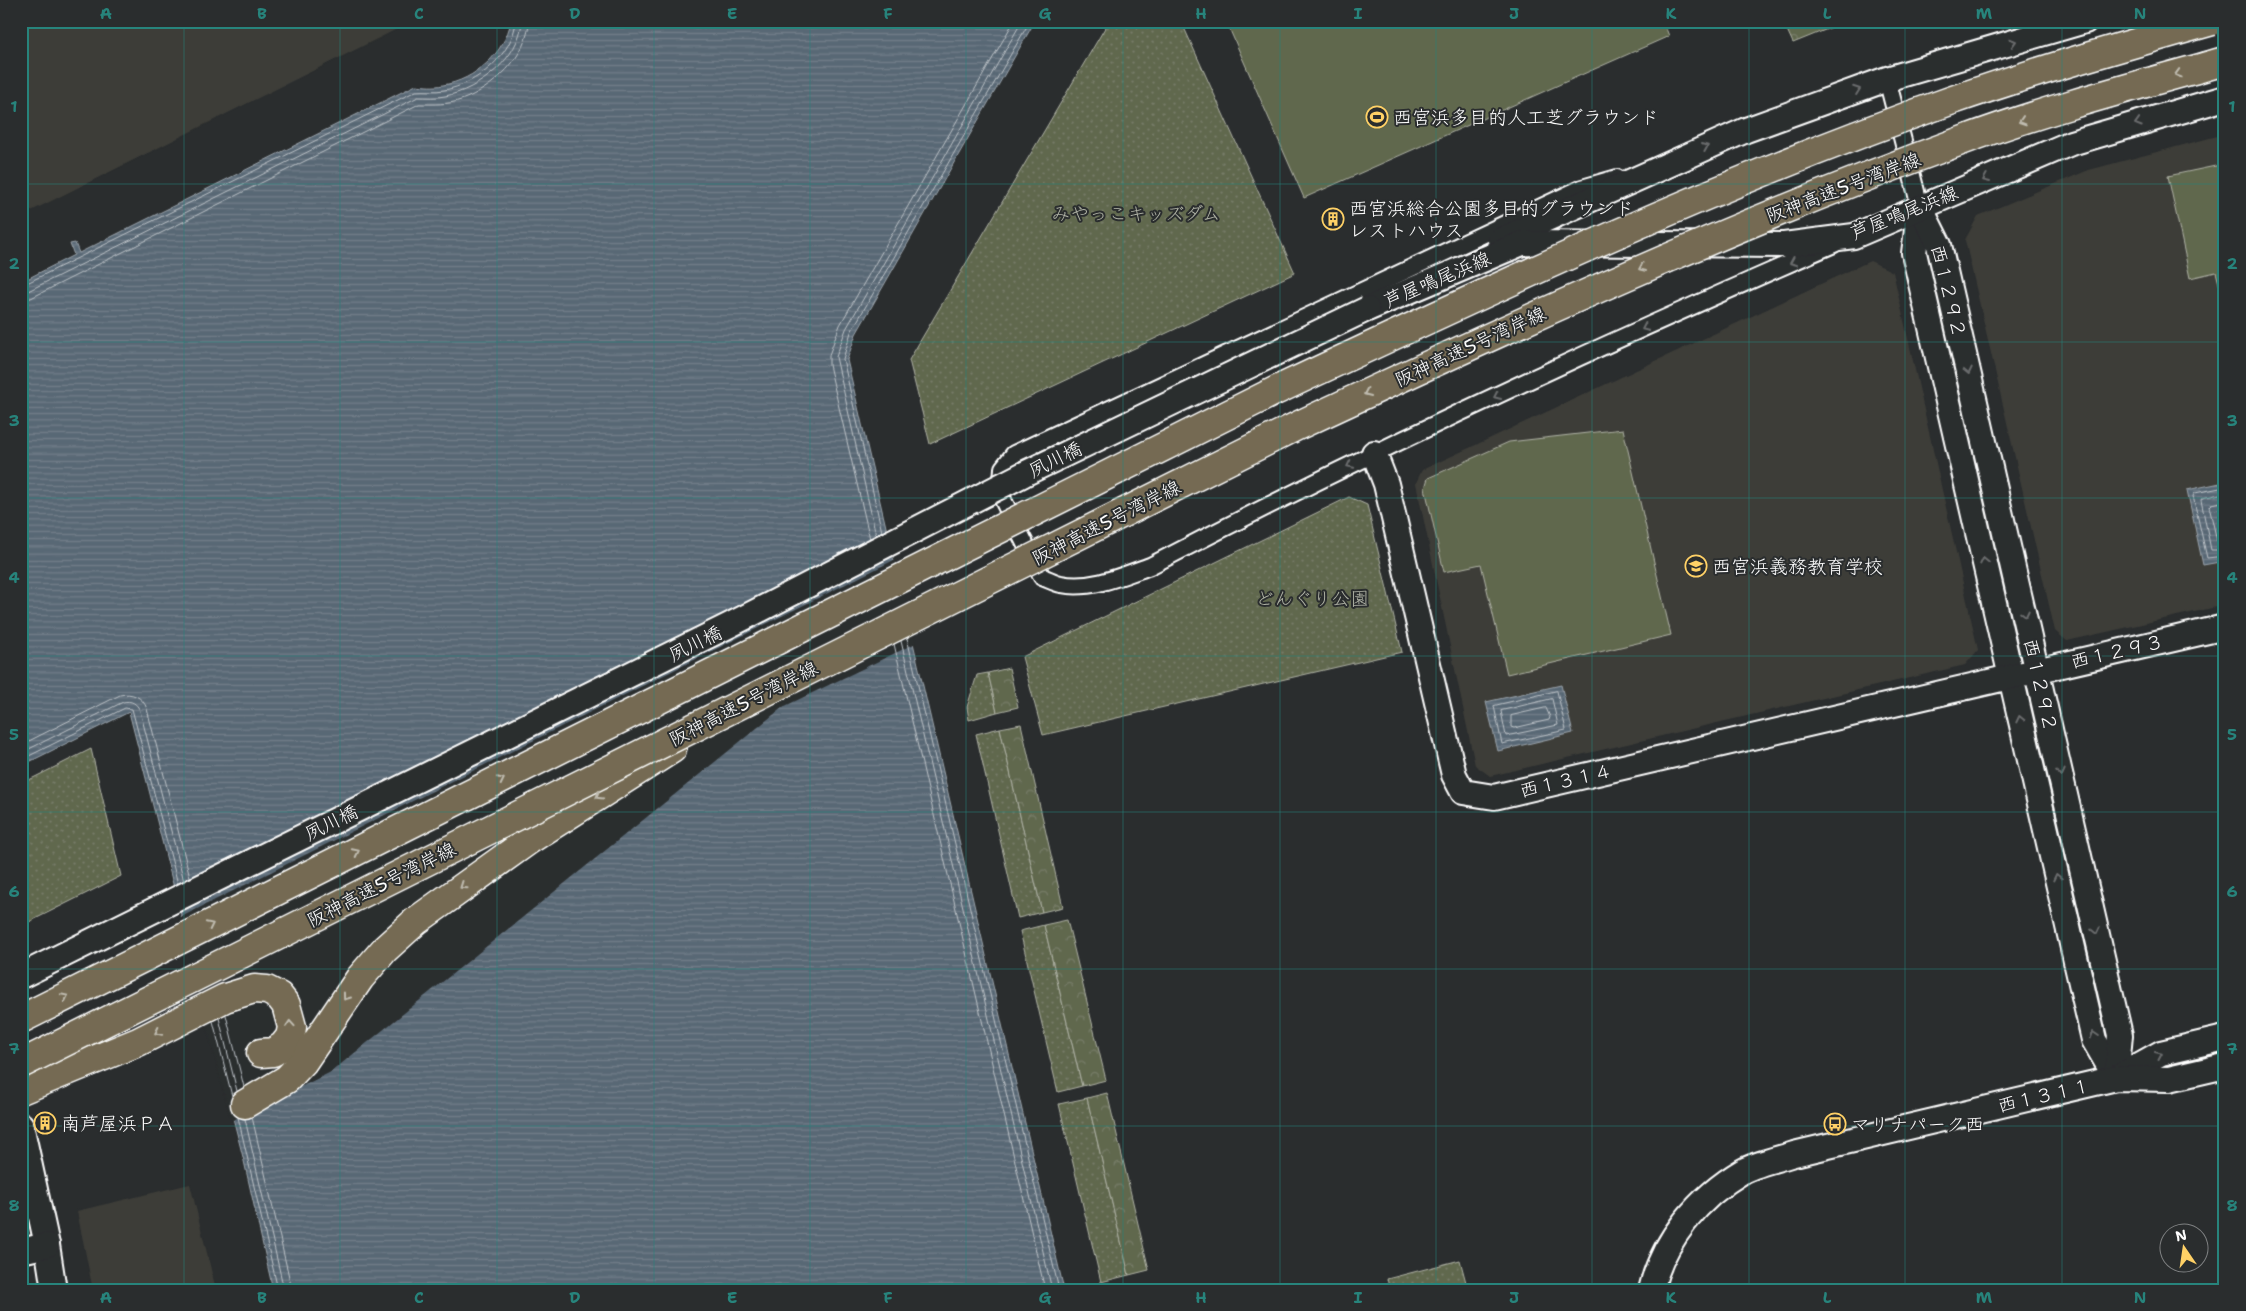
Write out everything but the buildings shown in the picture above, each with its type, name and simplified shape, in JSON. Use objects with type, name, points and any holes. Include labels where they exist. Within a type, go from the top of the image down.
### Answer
[{"type":"highway","name":"阪神高速5号湾岸線","points":[[21,1019],[1277,390],[1453,307],[1642,223],[1794,160],[1942,104],[2108,51],[2212,21]]},
{"type":"highway","name":"阪神高速5号湾岸線","points":[[21,1064],[1297,426],[1472,344],[1656,262],[1811,198],[1963,140],[2123,89],[2225,61]]},
{"type":"highway","points":[[245,1104],[287,1079],[303,1062],[360,978],[385,949],[416,921],[529,840],[758,695]]},
{"type":"highway","points":[[21,1090],[138,1042],[225,998],[254,989],[267,990],[279,996],[286,1005],[292,1027],[290,1036],[283,1046],[273,1052],[261,1053]]},
{"type":"street","name":"芦屋鳴尾浜線","points":[[1367,309],[1425,275],[1660,167],[1746,130],[1887,79],[2085,21]]},
{"type":"street","points":[[1887,79],[1920,207]]},
{"type":"street","name":"芦屋鳴尾浜線","points":[[1367,309],[1522,243],[1784,245],[1854,236],[2071,143],[2225,98]]},
{"type":"street","points":[[1660,167],[1582,188],[1014,454],[1003,468],[1001,496],[1042,577],[1061,584],[1086,584],[1113,580],[1150,566],[1374,453],[1729,289],[1854,236]]},
{"type":"street","name":"西１２９２","points":[[1920,207],[1939,245],[2038,670],[2120,1035],[2116,1078]]},
{"type":"street","name":"西１２９２","points":[[1920,207],[1914,253],[2094,1040],[2116,1078]]},
{"type":"street","name":"夙川橋","points":[[21,976],[730,626],[1024,474],[1367,309]]},
{"type":"street","name":"西１３１４","points":[[1374,453],[1386,484],[1454,775],[1463,792],[1494,797],[2010,676]]},
{"type":"street","name":"西１２９３","points":[[2010,676],[2225,627]]},
{"type":"street","points":[[2116,1078],[2161,1052],[2225,1038]]},
{"type":"street","points":[[2116,1078],[2168,1079],[2225,1066]]},
{"type":"street","name":"西１３１１","points":[[1651,1290],[1655,1272],[1677,1231],[1706,1198],[1744,1170],[1794,1154],[2116,1078]]},
{"type":"street","points":[[21,1126],[47,1245],[54,1290]]},
{"type":"street","points":[[21,1251],[47,1245]]},
{"type":"shaded area","points":[[21,21],[413,21],[21,216]]},
{"type":"shaded area","points":[[2225,134],[2225,605],[2067,641],[2055,631],[1965,240],[1978,216],[2089,170]]},
{"type":"shaded area","name":"西宮浜義務教育学校","points":[[1870,261],[1893,272],[1978,650],[1965,665],[1490,776],[1475,765],[1416,483],[1422,470]]},
{"type":"shaded area","points":[[190,1184],[216,1290],[93,1290],[77,1211]]},
{"type":"green space","name":"みやっこキッズダム","points":[[1109,21],[1181,21],[1295,273],[930,444],[909,360]]},
{"type":"green space","name":"西宮浜多目的人工芝グラウンド","points":[[1226,21],[1663,21],[1669,36],[1304,198]]},
{"type":"green space","points":[[1783,21],[1834,21],[1835,26],[1793,43]]},
{"type":"green space","points":[[2225,164],[2225,307],[2216,272],[2190,278],[2168,176]]},
{"type":"green space","points":[[1623,429],[1671,635],[1507,674],[1481,564],[1444,572],[1425,488],[1428,478],[1509,442]]},
{"type":"green space","name":"どんぐり公園","points":[[1349,497],[1367,505],[1402,652],[1043,735],[1022,657]]},
{"type":"green space","points":[[1009,668],[1018,707],[997,712],[988,673]]},
{"type":"green space","points":[[988,673],[997,712],[969,720],[967,707],[977,675]]},
{"type":"green space","points":[[1021,724],[1063,907],[1042,912],[1000,728]]},
{"type":"green space","points":[[1000,728],[1042,912],[1018,918],[976,734]]},
{"type":"green space","points":[[91,749],[121,876],[21,926],[21,784]]},
{"type":"green space","points":[[1067,920],[1106,1080],[1082,1086],[1044,925]]},
{"type":"green space","points":[[1044,925],[1082,1086],[1058,1092],[1020,931]]},
{"type":"green space","points":[[1107,1093],[1149,1270],[1129,1275],[1087,1098]]},
{"type":"green space","points":[[1087,1098],[1129,1275],[1101,1282],[1059,1104]]},
{"type":"green space","points":[[1460,1260],[1468,1290],[1390,1290],[1387,1279]]},
{"type":"water","points":[[511,21],[1035,21],[856,334],[847,360],[1064,1290],[273,1290],[244,1161],[129,712],[21,766],[21,282],[74,255],[70,244],[75,243],[79,253],[416,85],[440,86],[466,77],[477,71],[495,54],[508,33]]},
{"type":"water","points":[[2225,482],[2225,561],[2203,565],[2187,490]]},
{"type":"water","points":[[1561,685],[1573,733],[1498,751],[1486,702]]},
{"type":"pier","points":[[896,559],[916,643],[783,707],[331,1072],[231,1121],[179,918]]},
{"type":"place","name":"西宮浜多目的人工芝グラウンド","points":[[1377,117]]},
{"type":"place","name":"西宮浜総合公園多目的グラウンド レストハウス","points":[[1333,219]]},
{"type":"place","name":"西宮浜義務教育学校","points":[[1696,566]]},
{"type":"place","name":"南芦屋浜ＰＡ","points":[[45,1123]]},
{"type":"place","name":"マリナパーク西","points":[[1835,1124]]}]
